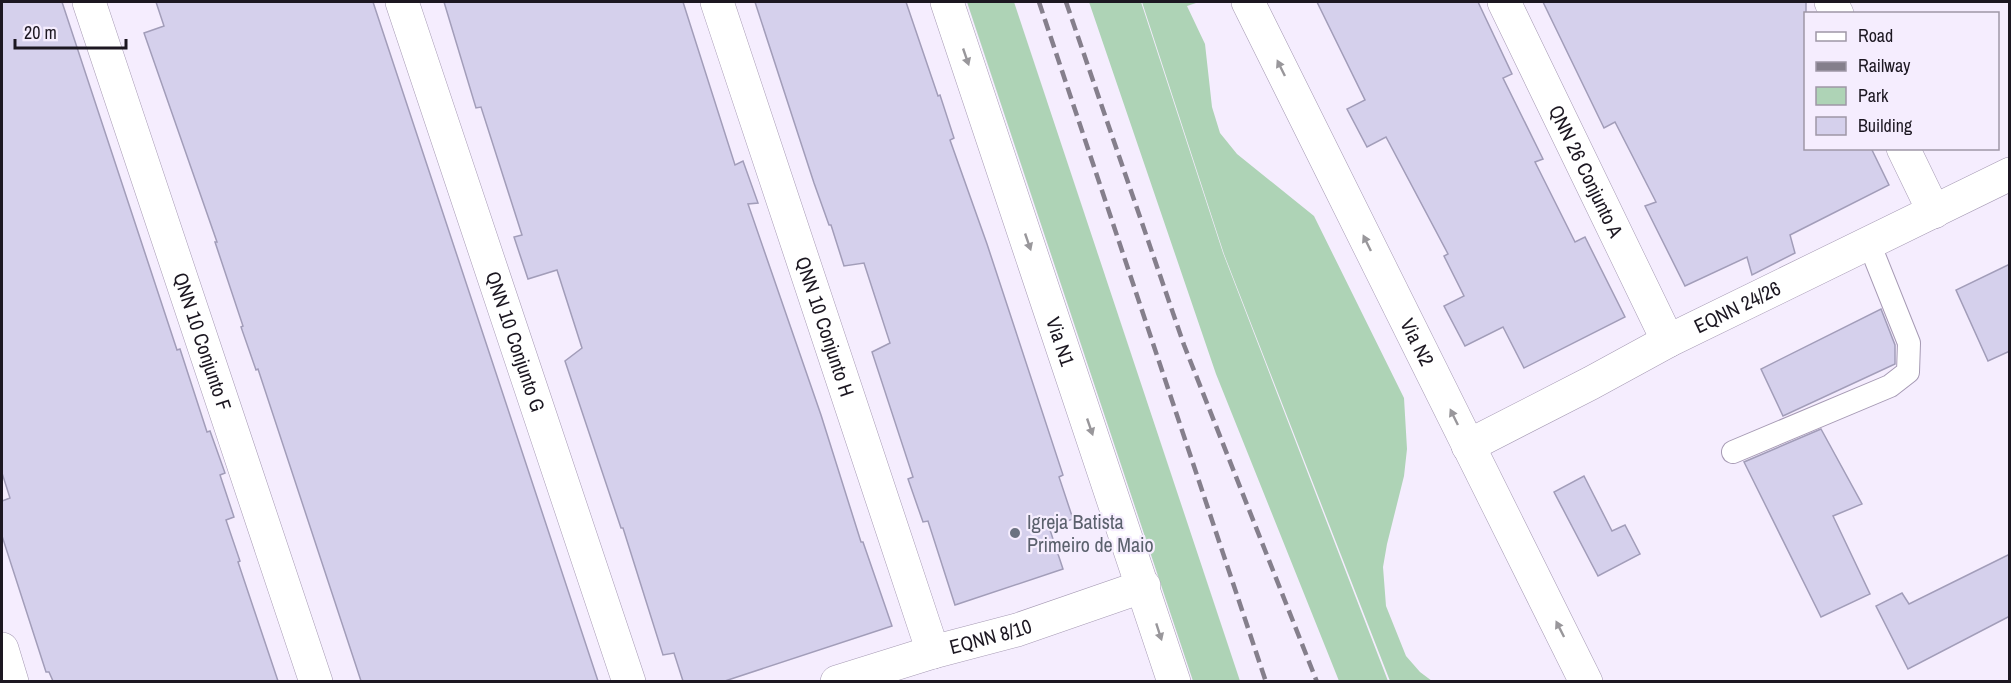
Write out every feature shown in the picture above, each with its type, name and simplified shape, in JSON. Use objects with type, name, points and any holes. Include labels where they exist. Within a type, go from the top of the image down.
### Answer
[{"type":"street","name":"QNN 10 Conjunto F","points":[[89,2],[316,681]]},
{"type":"street","name":"QNN 10 Conjunto G","points":[[402,2],[629,681]]},
{"type":"street","name":"QNN 10 Conjunto H","points":[[717,2],[933,652]]},
{"type":"street","name":"Via N1","points":[[947,2],[1174,681]]},
{"type":"street","name":"Via N2","points":[[1248,2],[1586,681]]},
{"type":"street","name":"QNN 26 Conjunto A","points":[[1504,2],[1668,341]]},
{"type":"street","points":[[1904,150],[1934,212]]},
{"type":"street","name":"EQNN 24/26","points":[[1468,446],[1592,383],[1668,341],[2010,174]]},
{"type":"street","name":"EQNN 8/10","points":[[837,681],[1017,630],[1144,586]]},
{"type":"street","points":[[2,649],[12,681]]},
{"type":"lane","points":[[1733,452],[1890,386],[1908,372],[1909,343],[1869,243]]},
{"type":"green space","points":[[967,2],[1014,2],[1240,681],[1193,681]]},
{"type":"green space","points":[[1089,2],[1141,2],[1223,253],[1388,681],[1339,681],[1216,374]]},
{"type":"green space","points":[[1142,2],[1199,2],[1187,6],[1205,44],[1212,107],[1220,133],[1237,154],[1314,216],[1404,398],[1407,449],[1404,476],[1383,567],[1386,606],[1406,656],[1420,672],[1432,681],[1390,681],[1224,254]]},
{"type":"building","points":[[2,2],[62,2],[177,350],[180,349],[207,432],[210,431],[225,473],[220,475],[234,517],[226,520],[278,681],[53,681],[49,672],[46,672],[2,536],[2,501],[10,498],[2,473]]},
{"type":"building","points":[[156,2],[373,2],[598,681],[361,681],[258,369],[256,370],[241,327],[243,326],[215,242],[217,242],[144,33],[164,26]]},
{"type":"building","points":[[444,2],[683,2],[735,165],[743,161],[758,203],[748,204],[821,415],[861,542],[863,542],[892,626],[725,681],[683,681],[674,653],[663,655],[623,528],[621,528],[565,361],[582,348],[557,270],[528,279],[514,237],[522,235],[481,107],[476,108]]},
{"type":"building","points":[[755,2],[906,2],[938,96],[940,95],[954,138],[950,140],[987,244],[1063,475],[1059,477],[1073,519],[1049,527],[1063,569],[955,605],[928,521],[923,522],[908,479],[913,477],[872,352],[890,343],[864,263],[844,266],[814,183]]},
{"type":"building","points":[[1317,2],[1478,2],[1512,74],[1503,78],[1543,159],[1535,162],[1575,242],[1585,237],[1625,317],[1524,368],[1503,327],[1465,346],[1444,306],[1464,296],[1444,256],[1448,254],[1386,137],[1367,147],[1347,109],[1365,100]]},
{"type":"building","points":[[1543,2],[1806,2],[1806,12],[1804,12],[1804,150],[1872,150],[1889,185],[1790,235],[1795,253],[1752,275],[1747,257],[1685,286],[1645,206],[1656,202],[1615,122],[1604,128]]},
{"type":"building","points":[[2010,264],[2010,351],[1988,361],[1956,290]]},
{"type":"building","points":[[1881,309],[1895,345],[1895,364],[1783,416],[1761,369]]},
{"type":"building","points":[[1821,429],[1862,504],[1833,516],[1870,594],[1821,617],[1744,462]]},
{"type":"building","points":[[1584,476],[1612,531],[1625,525],[1640,554],[1598,576],[1554,492]]},
{"type":"building","points":[[2010,554],[2010,616],[1908,669],[1876,606],[1902,593],[1909,604]]},
{"type":"railway","points":[[1039,2],[1266,682]]},
{"type":"railway","points":[[1066,2],[1184,345],[1317,682]]},
{"type":"place","name":"Igreja Batista Primeiro de Maio","points":[[1015,533]]}]
